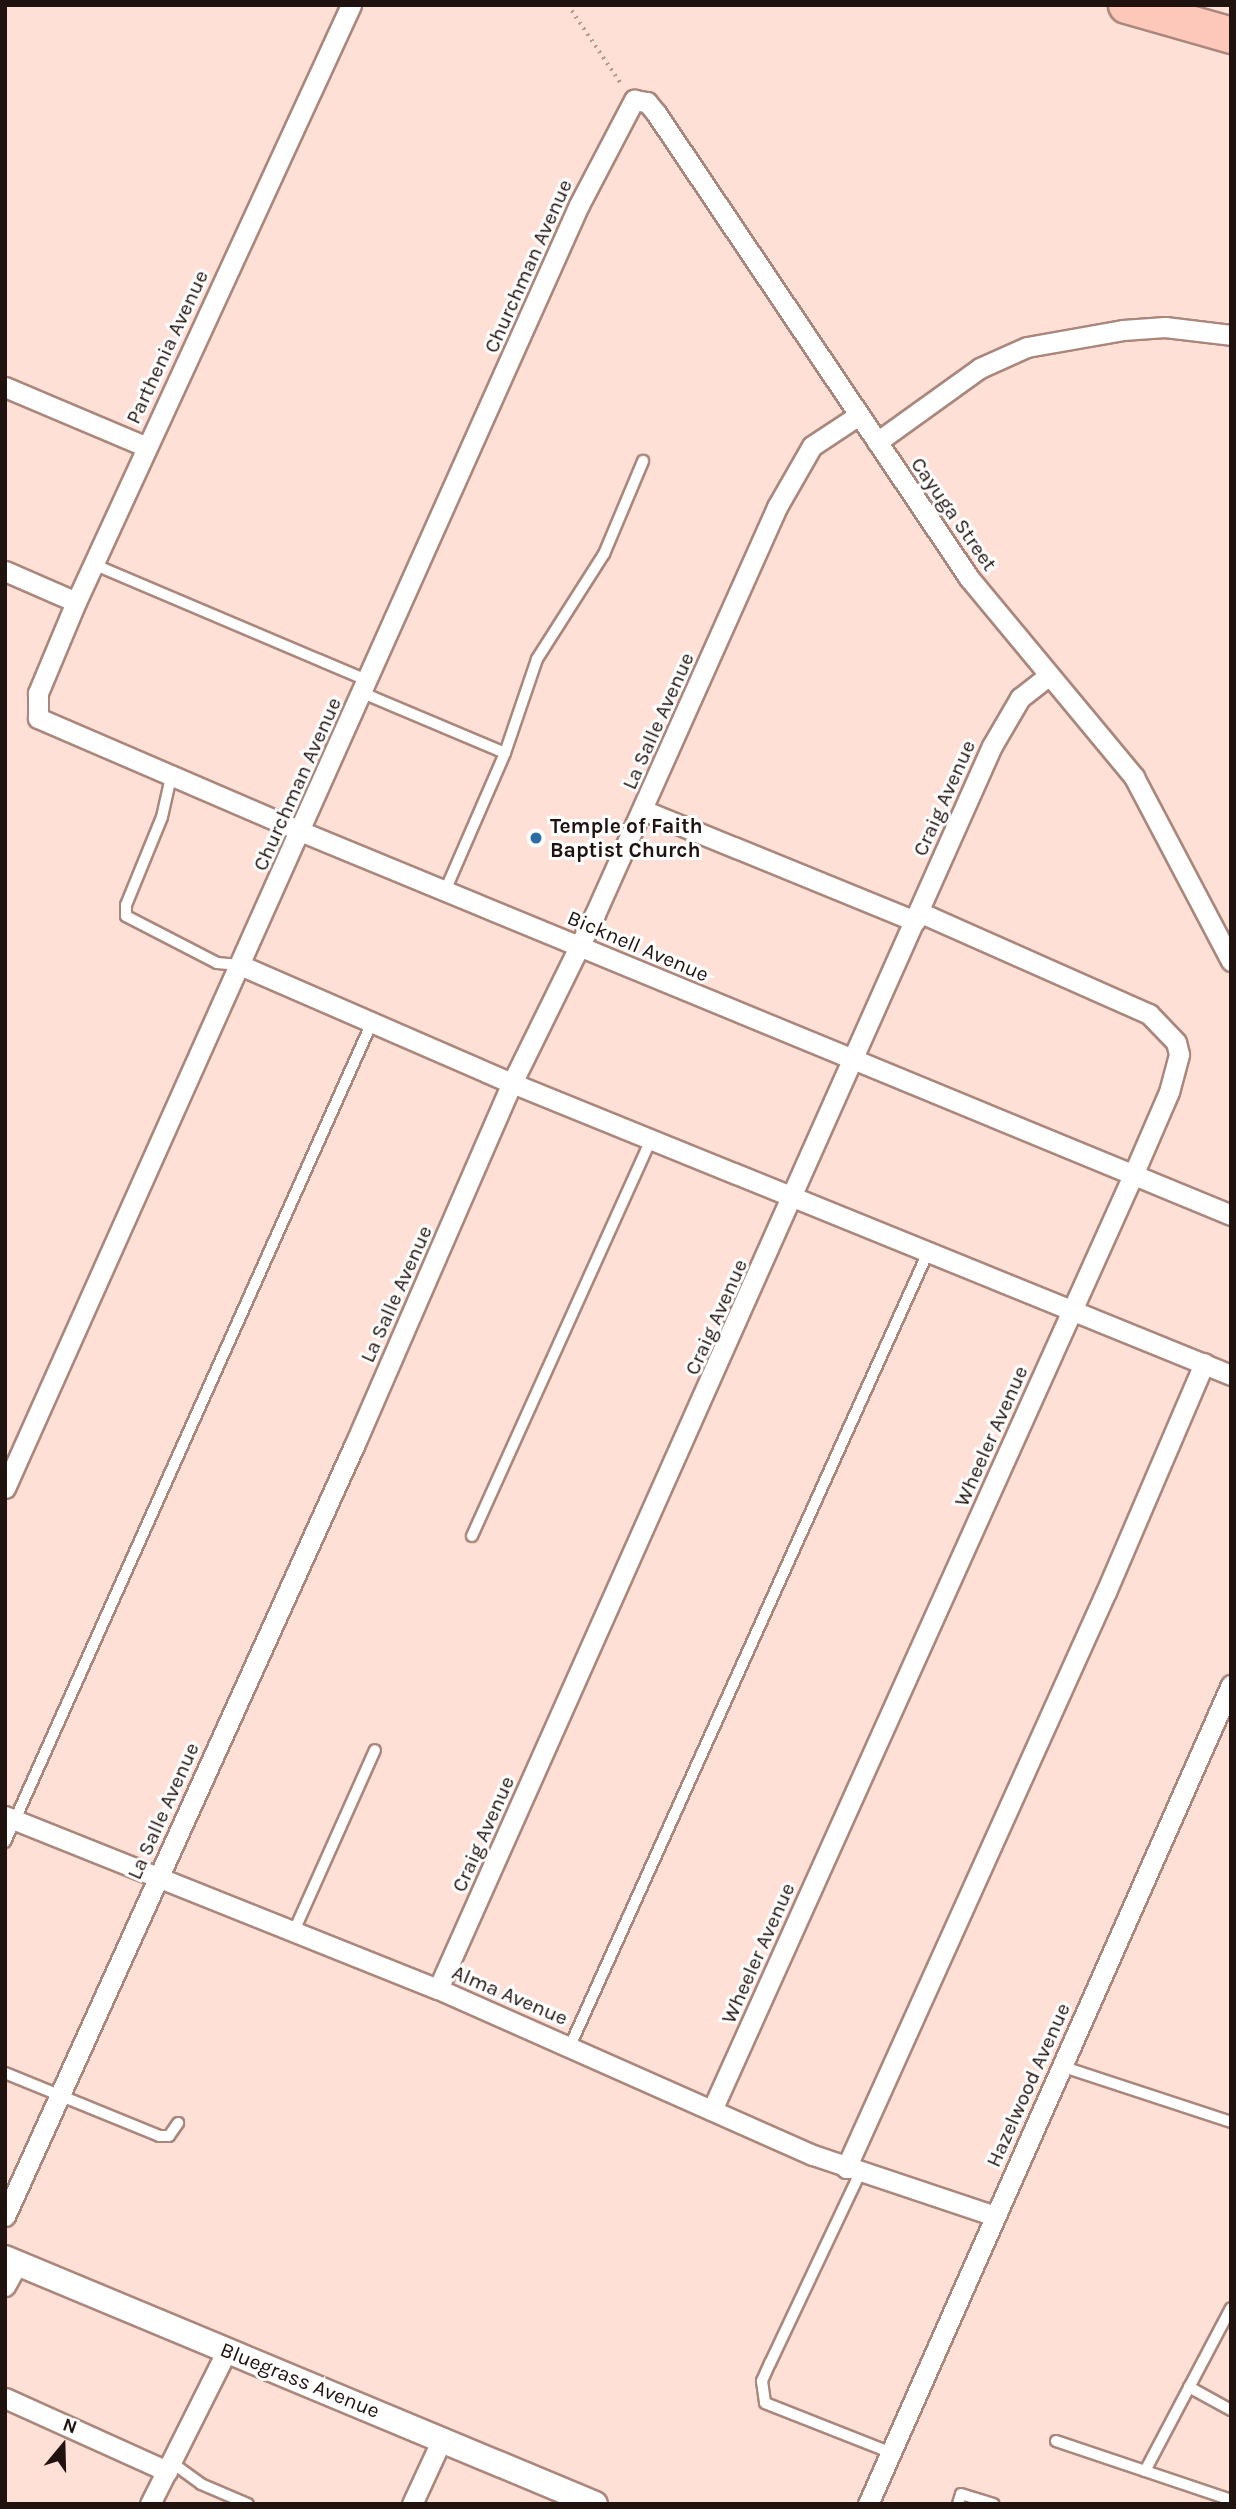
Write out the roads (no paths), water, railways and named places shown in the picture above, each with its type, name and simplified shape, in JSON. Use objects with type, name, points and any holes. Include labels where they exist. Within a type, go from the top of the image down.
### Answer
[{"type":"highway","points":[[1126,5],[1231,35]]},
{"type":"street","name":"Parthenia Avenue","points":[[35,710],[38,693],[93,564],[351,5]]},
{"type":"street","name":"Cayuga Street","points":[[634,101],[647,102],[656,113],[969,578],[1133,777],[1231,961]]},
{"type":"street","name":"Churchman Avenue","points":[[5,1488],[366,687],[579,205],[634,101]]},
{"type":"street","points":[[877,442],[980,368],[1027,347],[1144,328],[1231,335]]},
{"type":"street","points":[[5,387],[147,447]]},
{"type":"street","name":"La Salle Avenue","points":[[5,2216],[512,1083],[643,810],[802,462],[812,446],[859,415]]},
{"type":"street","points":[[5,571],[76,602]]},
{"type":"street","name":"Craig Avenue","points":[[438,1989],[1011,711],[1049,675]]},
{"type":"street","name":"Bicknell Avenue","points":[[35,710],[42,723],[1231,1215]]},
{"type":"street","name":"Wheeler Avenue","points":[[643,810],[917,916],[1149,1014],[1169,1032],[1179,1054],[1169,1092],[1133,1175],[712,2110]]},
{"type":"street","points":[[240,965],[373,1020],[512,1083],[796,1195],[1231,1375]]},
{"type":"street","points":[[853,2170],[1106,1592],[1203,1363]]},
{"type":"street","name":"Hazelwood Avenue","points":[[868,2504],[1231,1685]]},
{"type":"street","name":"Alma Avenue","points":[[10,1818],[438,1989],[853,2170],[995,2216]]},
{"type":"street","name":"Bluegrass Avenue","points":[[9,2269],[227,2350],[595,2504]]},
{"type":"street","points":[[150,2504],[227,2350]]},
{"type":"street","points":[[5,2398],[169,2467]]},
{"type":"street","points":[[412,2504],[442,2439]]},
{"type":"lane","points":[[445,891],[505,753],[537,659],[604,554],[643,461]]},
{"type":"lane","points":[[93,564],[505,753]]},
{"type":"lane","points":[[171,777],[162,817],[126,905],[126,916],[217,963],[240,965]]},
{"type":"lane","points":[[5,1842],[10,1818],[373,1020]]},
{"type":"lane","points":[[472,1536],[652,1138]]},
{"type":"lane","points":[[570,2046],[929,1250]]},
{"type":"lane","points":[[295,1931],[375,1750]]},
{"type":"lane","points":[[1061,2066],[1231,2122]]},
{"type":"lane","points":[[5,2073],[159,2136],[169,2136],[178,2123]]},
{"type":"lane","points":[[853,2170],[762,2381],[765,2403],[892,2452]]},
{"type":"lane","points":[[1145,2471],[1231,2308]]},
{"type":"lane","points":[[1189,2387],[1231,2410]]},
{"type":"lane","points":[[1056,2441],[1231,2500]]},
{"type":"lane","points":[[169,2467],[248,2504]]},
{"type":"lane","points":[[958,2504],[961,2494],[993,2504]]},
{"type":"place","name":"Temple of Faith Baptist Church","points":[[536,838]]}]
